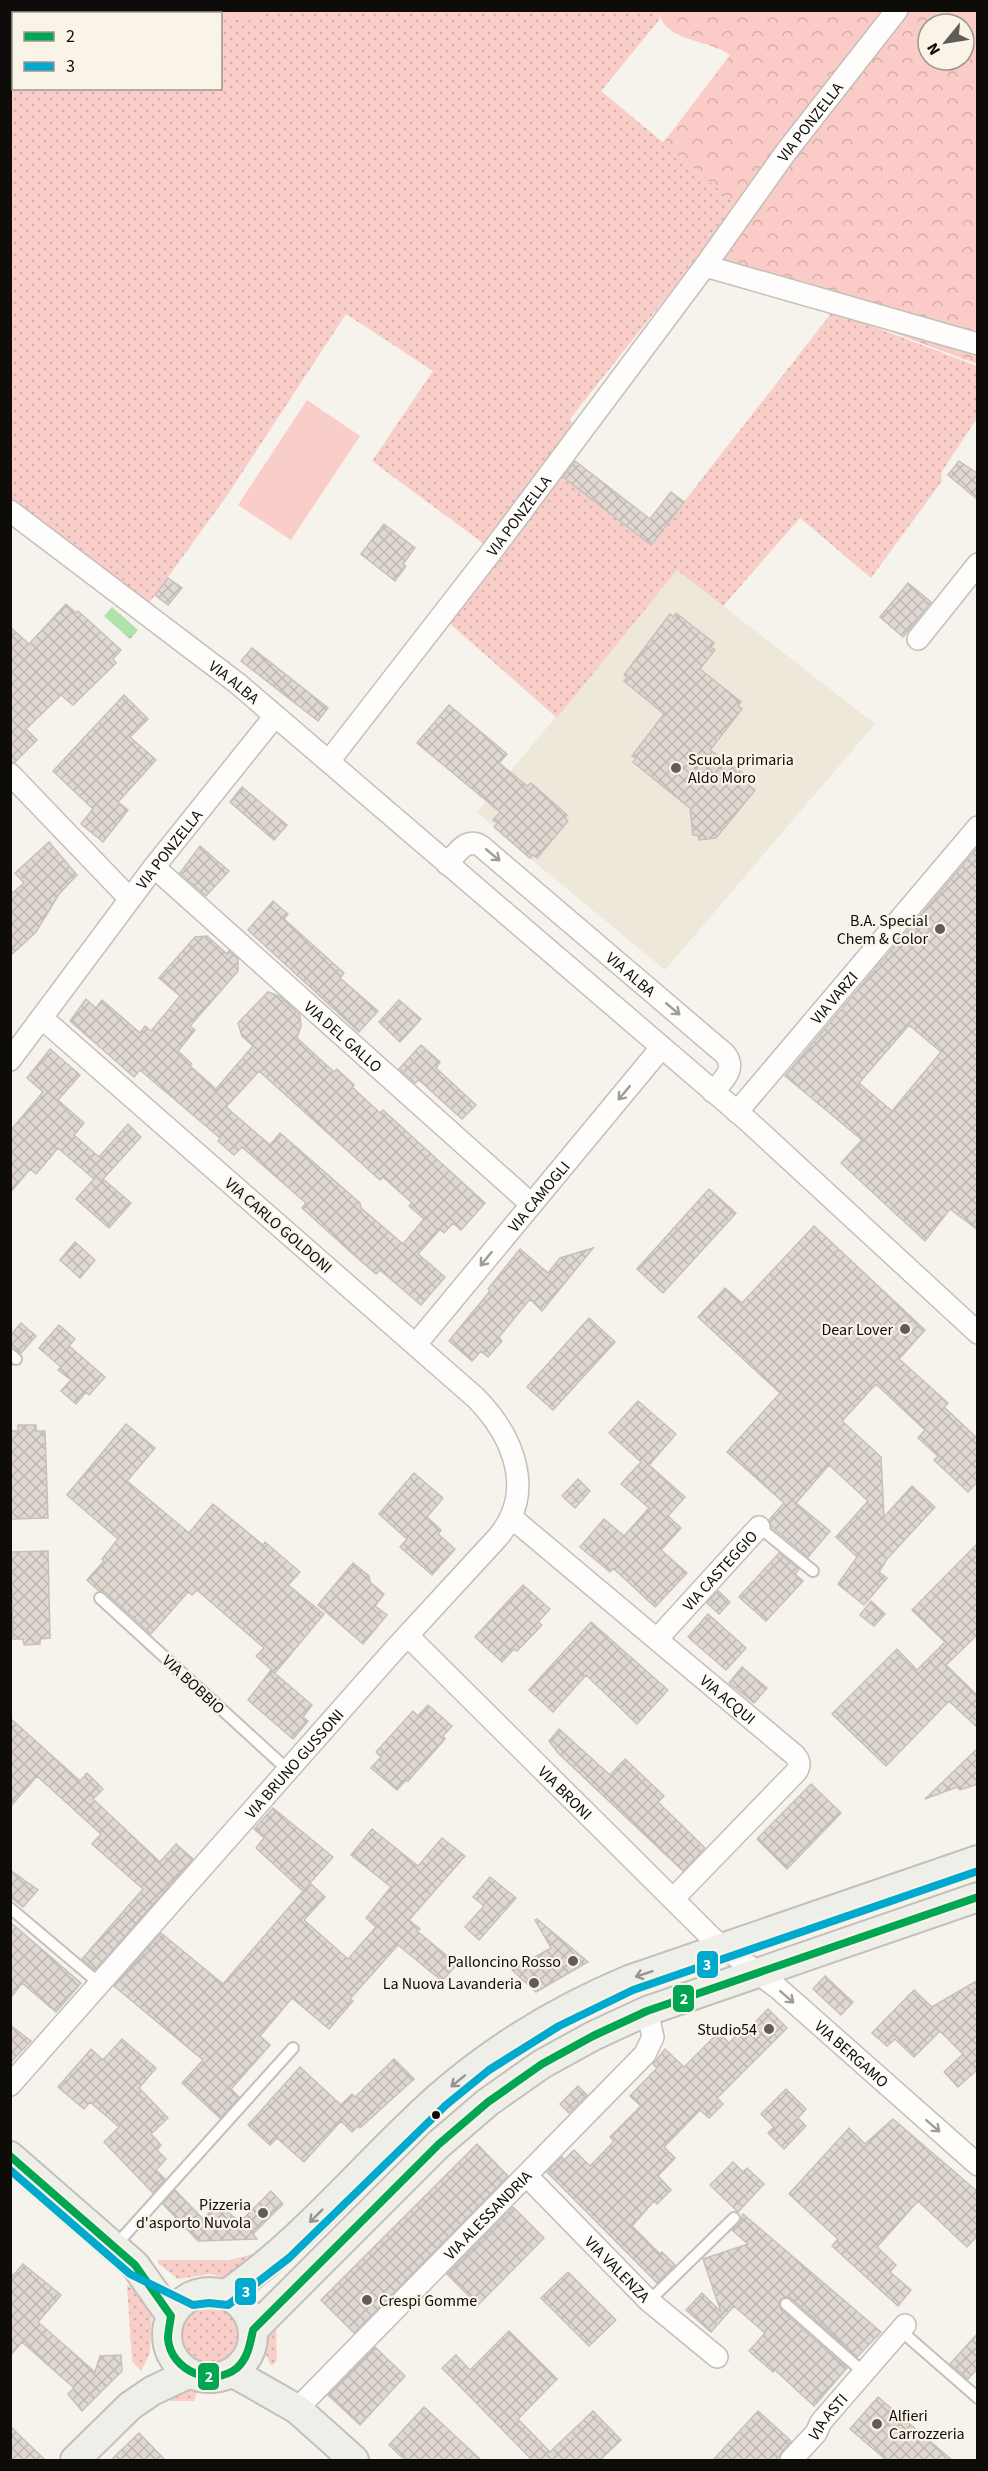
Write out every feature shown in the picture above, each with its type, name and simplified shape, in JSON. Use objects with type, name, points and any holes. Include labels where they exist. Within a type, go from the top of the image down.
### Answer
[{"type":"street","name":"VIA PONZELLA","points":[[329,761],[499,541],[705,266],[786,152],[897,10]]},
{"type":"street","points":[[705,266],[978,344]]},
{"type":"street","name":"VIA ALBA","points":[[12,514],[226,674],[329,761],[736,1112],[978,1333]]},
{"type":"street","points":[[918,639],[978,564]]},
{"type":"street","name":"VIA PONZELLA","points":[[10,1060],[43,1019],[154,867],[275,716]]},
{"type":"street","name":"VIA PONZELLA","points":[[10,774],[130,899]]},
{"type":"street","name":"VIA VARZI","points":[[736,1112],[978,827]]},
{"type":"street","name":"VIA ALBA","points":[[447,864],[466,844],[475,842],[482,846],[725,1054],[731,1061],[730,1070],[713,1092]]},
{"type":"street","name":"VIA DEL GALLO","points":[[154,867],[531,1204]]},
{"type":"street","name":"VIA CARLO GOLDONI","points":[[43,1019],[416,1344],[481,1404],[506,1439]]},
{"type":"street","name":"VIA CAMOGLI","points":[[416,1344],[661,1048]]},
{"type":"street","name":"VIA BRUNO GUSSONI","points":[[16,2073],[99,1984],[498,1537],[512,1518],[517,1505],[518,1483],[506,1439]]},
{"type":"street","name":"VIA ACQUI","points":[[512,1518],[795,1755],[799,1766],[796,1772],[673,1899]]},
{"type":"street","name":"VIA CASTEGGIO","points":[[657,1639],[759,1527]]},
{"type":"street","name":"VIA BRONI","points":[[408,1636],[724,1948]]},
{"type":"street","points":[[225,2295],[266,2266],[439,2097],[497,2051],[540,2023],[590,1996],[629,1980],[978,1860]]},
{"type":"street","points":[[297,2409],[252,2339],[244,2308],[225,2295],[209,2292],[196,2295],[179,2305],[171,2316],[167,2333],[169,2348],[178,2364],[190,2373],[209,2378],[232,2372],[241,2365],[252,2339],[428,2155],[477,2111],[542,2064],[592,2036],[647,2011],[978,1897]]},
{"type":"street","name":"VIA BERGAMO","points":[[724,1948],[757,1972],[978,2165]]},
{"type":"street","name":"VIA ALESSANDRIA","points":[[297,2409],[645,2054],[653,2037],[647,2011]]},
{"type":"street","points":[[10,2156],[124,2256],[171,2316]]},
{"type":"street","name":"VIA VALENZA","points":[[527,2176],[649,2301],[717,2357]]},
{"type":"street","points":[[124,2256],[196,2295]]},
{"type":"street","name":"VIA ASTI","points":[[791,2460],[902,2328]]},
{"type":"street","points":[[130,2406],[169,2348]]},
{"type":"street","points":[[232,2372],[297,2409],[354,2460]]},
{"type":"street","points":[[75,2460],[130,2406],[152,2391],[190,2373]]},
{"type":"lane","name":"VIA CASTEGGIO","points":[[759,1527],[813,1571]]},
{"type":"lane","name":"VIA BOBBIO","points":[[100,1598],[288,1770]]},
{"type":"lane","points":[[10,1908],[99,1984]]},
{"type":"lane","points":[[124,2256],[293,2048]]},
{"type":"lane","points":[[649,2301],[734,2218]]},
{"type":"lane","points":[[786,2304],[863,2372]]},
{"type":"lane","name":"VIA ASTI","points":[[902,2328],[978,2398]]},
{"type":"shaded area","points":[[263,10],[659,11],[660,19],[601,91],[736,203],[676,285],[570,419],[576,429],[484,544],[372,461],[433,371],[346,314],[226,497],[147,606],[85,553],[11,498],[10,11],[218,12],[12,12],[12,90],[222,90],[222,13],[246,22]]},
{"type":"shaded area","points":[[833,311],[977,366],[977,418],[941,473],[942,481],[871,578],[800,518],[723,606],[677,570],[557,718],[448,622],[561,475],[651,544]]},
{"type":"shaded area","points":[[307,400],[360,436],[291,540],[238,505]]},
{"type":"shaded area","name":"Scuola primaria Aldo Moro","points":[[677,570],[875,724],[665,970],[515,846],[518,842],[509,839],[477,812]]},
{"type":"shaded area","points":[[256,2253],[227,2278],[211,2274],[178,2279],[158,2263],[158,2260],[230,2260]]},
{"type":"shaded area","points":[[127,2285],[135,2289],[152,2307],[150,2353],[141,2371],[132,2361]]},
{"type":"shaded area","points":[[209,2303],[226,2308],[231,2312],[235,2317],[240,2334],[235,2351],[231,2356],[226,2360],[209,2365],[192,2360],[187,2356],[183,2351],[178,2334],[183,2317],[187,2312],[192,2308]]},
{"type":"shaded area","points":[[273,2325],[276,2328],[277,2360],[272,2366],[266,2355],[265,2345]]},
{"type":"shaded area","points":[[182,2388],[197,2392],[194,2401],[171,2401],[167,2392]]},
{"type":"green space","points":[[215,11],[263,11],[246,22]]},
{"type":"green space","points":[[659,11],[977,11],[977,364],[695,258],[735,203],[663,143],[730,55],[669,29],[662,21]]},
{"type":"water","points":[[112,607],[138,630],[130,639],[104,616]]},
{"type":"building","points":[[575,461],[650,519],[671,492],[684,502],[651,545],[563,477]]},
{"type":"building","points":[[959,461],[978,474],[978,500],[948,475]]},
{"type":"building","points":[[384,524],[415,548],[403,564],[406,566],[395,581],[361,554]]},
{"type":"building","points":[[168,578],[182,588],[168,605],[155,595]]},
{"type":"building","points":[[908,583],[931,602],[903,637],[880,617]]},
{"type":"building","points":[[66,604],[76,613],[78,611],[121,650],[113,659],[116,663],[73,705],[61,695],[26,729],[37,740],[15,762],[10,762],[10,627],[29,644]]},
{"type":"building","points":[[676,613],[714,643],[711,647],[715,650],[700,669],[741,702],[738,706],[742,709],[710,750],[754,781],[750,786],[755,790],[716,838],[699,840],[698,835],[693,835],[690,808],[633,762],[636,758],[632,756],[664,714],[624,681],[627,678],[624,675],[670,614],[673,617]]},
{"type":"building","points":[[252,648],[328,708],[318,721],[241,661]]},
{"type":"building","points":[[124,695],[148,719],[130,737],[156,760],[118,802],[128,810],[103,842],[81,824],[93,809],[53,771]]},
{"type":"building","points":[[449,705],[507,754],[499,763],[527,786],[531,783],[567,815],[565,818],[568,821],[537,858],[533,855],[530,858],[494,827],[498,823],[493,820],[500,812],[417,743]]},
{"type":"building","points":[[242,787],[287,825],[274,840],[230,802]]},
{"type":"building","points":[[49,842],[77,875],[59,894],[36,932],[10,956],[10,895],[24,883],[15,873]]},
{"type":"building","points":[[200,846],[229,871],[206,896],[180,873]]},
{"type":"building","points":[[978,847],[978,1230],[950,1209],[925,1241],[841,1163],[862,1140],[785,1076]],"holes":[[[909,1025],[941,1052],[892,1111],[859,1083]]]},
{"type":"building","points":[[273,901],[288,914],[284,919],[344,973],[340,978],[378,1011],[359,1032],[248,930]]},
{"type":"building","points":[[207,936],[227,954],[229,951],[238,959],[238,971],[190,1026],[195,1030],[178,1051],[192,1064],[190,1066],[216,1089],[253,1046],[242,1036],[238,1023],[268,992],[281,997],[300,1015],[301,1026],[297,1038],[334,1072],[337,1069],[354,1085],[352,1087],[380,1113],[383,1110],[485,1203],[461,1230],[453,1223],[444,1233],[440,1229],[418,1254],[445,1277],[421,1305],[380,1270],[376,1274],[354,1255],[302,1208],[306,1203],[242,1147],[234,1155],[218,1141],[220,1138],[140,1070],[134,1077],[70,1021],[86,999],[96,1008],[102,1000],[140,1033],[145,1026],[151,1031],[180,996],[159,978],[195,937]],"holes":[[[259,1071],[380,1180],[383,1177],[412,1203],[409,1206],[424,1219],[403,1244],[280,1133],[270,1145],[226,1107]]]},
{"type":"building","points":[[399,1000],[421,1019],[400,1042],[379,1022]]},
{"type":"building","points":[[421,1045],[440,1062],[436,1068],[476,1105],[462,1119],[419,1080],[415,1083],[399,1069]]},
{"type":"building","points":[[50,1049],[80,1075],[58,1100],[84,1123],[74,1135],[99,1157],[128,1124],[141,1137],[103,1179],[131,1203],[109,1228],[76,1199],[94,1179],[58,1148],[36,1174],[30,1169],[10,1193],[10,1131],[43,1092],[27,1078]]},
{"type":"building","points":[[709,1189],[736,1213],[663,1293],[637,1269]]},
{"type":"building","points":[[814,1226],[925,1330],[899,1359],[948,1403],[944,1407],[978,1439],[978,1481],[968,1492],[934,1460],[938,1456],[918,1438],[925,1430],[876,1384],[842,1421],[881,1457],[884,1517],[912,1486],[935,1507],[887,1559],[879,1572],[887,1578],[864,1605],[838,1584],[857,1557],[836,1537],[868,1501],[829,1465],[796,1503],[830,1531],[808,1557],[771,1526],[769,1520],[784,1503],[727,1452],[780,1393],[698,1317],[725,1288],[742,1303]]},
{"type":"building","points":[[75,1242],[95,1260],[80,1278],[60,1260]]},
{"type":"building","points":[[593,1248],[542,1311],[530,1299],[499,1337],[502,1341],[488,1357],[481,1351],[472,1361],[449,1341],[490,1291],[488,1289],[520,1249],[548,1273],[560,1258]]},
{"type":"building","points":[[589,1318],[615,1342],[553,1410],[527,1387]]},
{"type":"building","points":[[21,1323],[36,1336],[21,1353],[10,1347],[10,1336]]},
{"type":"building","points":[[59,1325],[75,1339],[69,1346],[105,1377],[89,1395],[86,1392],[76,1404],[61,1391],[71,1380],[58,1370],[61,1367],[39,1348]]},
{"type":"building","points":[[638,1401],[676,1434],[649,1465],[685,1497],[668,1516],[681,1528],[661,1550],[687,1573],[655,1607],[613,1568],[610,1572],[580,1547],[604,1519],[624,1536],[649,1508],[621,1484],[641,1462],[609,1433]]},
{"type":"building","points":[[126,1424],[155,1448],[127,1481],[189,1533],[213,1504],[263,1545],[265,1542],[300,1572],[288,1585],[324,1614],[275,1673],[256,1656],[264,1648],[197,1590],[192,1595],[188,1592],[151,1634],[105,1592],[99,1591],[87,1580],[104,1561],[102,1559],[118,1539],[67,1495]]},
{"type":"building","points":[[18,1425],[36,1425],[36,1431],[45,1431],[48,1518],[10,1519],[10,1431],[18,1431]]},
{"type":"building","points":[[414,1473],[443,1498],[427,1517],[441,1530],[438,1534],[455,1549],[432,1575],[400,1547],[407,1539],[379,1514]]},
{"type":"building","points":[[578,1479],[590,1491],[575,1508],[562,1496]]},
{"type":"building","points":[[978,1543],[978,1634],[946,1665],[978,1696],[978,1728],[949,1701],[886,1766],[832,1714],[897,1649],[917,1670],[945,1642],[912,1610]]},
{"type":"building","points":[[48,1551],[50,1638],[40,1639],[40,1644],[24,1645],[23,1639],[13,1639],[11,1552]]},
{"type":"building","points":[[779,1553],[799,1569],[795,1574],[803,1581],[766,1621],[739,1597]]},
{"type":"building","points":[[353,1563],[369,1576],[370,1582],[384,1594],[375,1606],[387,1615],[363,1644],[318,1605]]},
{"type":"building","points":[[523,1585],[550,1609],[538,1622],[542,1625],[517,1651],[514,1649],[502,1662],[475,1637]]},
{"type":"building","points":[[718,1591],[730,1602],[719,1614],[707,1603]]},
{"type":"building","points":[[871,1601],[885,1614],[874,1626],[860,1615]]},
{"type":"building","points":[[708,1614],[746,1648],[726,1670],[688,1637]]},
{"type":"building","points":[[591,1622],[668,1690],[637,1724],[586,1675],[553,1712],[529,1690]]},
{"type":"building","points":[[742,1667],[767,1688],[754,1703],[729,1683]]},
{"type":"building","points":[[271,1670],[312,1705],[303,1717],[308,1721],[293,1739],[248,1700]]},
{"type":"building","points":[[428,1705],[452,1726],[443,1736],[445,1739],[408,1781],[406,1780],[397,1790],[371,1768],[381,1757],[376,1752],[413,1711],[418,1716]]},
{"type":"building","points":[[10,1718],[80,1781],[87,1773],[103,1789],[93,1799],[160,1862],[176,1844],[193,1859],[95,1970],[82,1959],[143,1889],[92,1844],[101,1834],[37,1776],[10,1807]]},
{"type":"building","points":[[559,1729],[610,1775],[625,1759],[664,1796],[658,1802],[705,1848],[683,1871],[558,1753],[549,1741]]},
{"type":"building","points":[[978,1748],[978,1784],[960,1790],[957,1787],[925,1799]]},
{"type":"building","points":[[811,1784],[841,1813],[787,1869],[757,1839]]},
{"type":"building","points":[[273,1808],[333,1857],[303,1891],[256,1848],[264,1838],[254,1829]]},
{"type":"building","points":[[372,1829],[418,1866],[442,1838],[465,1856],[409,1920],[420,1929],[417,1931],[457,1964],[442,1981],[398,1945],[350,1999],[353,2001],[329,2029],[292,1998],[260,2036],[270,2045],[231,2089],[239,2097],[220,2118],[182,2083],[203,2060],[114,1986],[161,1933],[223,1984],[310,1883],[325,1897],[304,1920],[348,1959],[376,1927],[366,1918],[391,1887],[351,1855]]},
{"type":"building","points":[[10,1870],[38,1890],[23,1907],[10,1897]]},
{"type":"building","points":[[490,1877],[516,1898],[479,1940],[465,1927],[484,1906],[473,1897]]},
{"type":"building","points":[[537,1919],[588,1962],[536,1992],[512,1970],[551,1948],[535,1920]]},
{"type":"building","points":[[10,1922],[81,1983],[56,2012],[22,1983],[10,1999]]},
{"type":"building","points":[[825,1976],[853,2002],[841,2015],[813,1989]]},
{"type":"building","points":[[978,1980],[978,2069],[958,2087],[944,2072],[963,2054],[940,2031],[914,2057],[895,2039],[887,2046],[872,2033],[914,1990],[932,2007]]},
{"type":"building","points":[[768,2009],[787,2028],[717,2098],[723,2104],[709,2118],[700,2110],[664,2147],[675,2158],[658,2176],[671,2190],[657,2204],[654,2201],[632,2226],[660,2254],[662,2252],[675,2265],[657,2283],[547,2172],[562,2157],[564,2160],[574,2150],[590,2166],[614,2141],[610,2137],[641,2106],[630,2096],[657,2068],[653,2064],[665,2049],[684,2067],[719,2032],[729,2043],[738,2034],[741,2037]]},
{"type":"building","points":[[10,2025],[31,2041],[10,2063]]},
{"type":"building","points":[[122,2039],[156,2068],[139,2088],[168,2118],[151,2134],[161,2145],[157,2150],[166,2159],[156,2170],[165,2179],[153,2193],[104,2142],[119,2127],[90,2102],[84,2109],[58,2087],[91,2049],[103,2060]]},
{"type":"building","points":[[394,2059],[414,2079],[360,2128],[358,2126],[352,2132],[341,2121],[304,2162],[277,2138],[270,2145],[248,2125],[300,2067],[341,2105],[352,2094],[355,2097]]},
{"type":"building","points":[[578,2086],[587,2095],[569,2113],[560,2104]]},
{"type":"building","points":[[786,2089],[806,2109],[798,2118],[806,2126],[784,2149],[768,2133],[774,2127],[761,2114]]},
{"type":"building","points":[[893,2119],[978,2192],[978,2235],[967,2247],[918,2201],[877,2247],[896,2265],[890,2272],[911,2290],[898,2306],[832,2246],[838,2239],[789,2194],[849,2128],[865,2144]]},
{"type":"building","points":[[477,2144],[508,2176],[354,2333],[321,2300]]},
{"type":"building","points":[[733,2162],[743,2172],[747,2168],[764,2184],[738,2212],[710,2185]]},
{"type":"building","points":[[175,2190],[203,2219],[218,2204],[240,2222],[271,2191],[283,2204],[253,2234],[257,2239],[198,2241],[163,2204]]},
{"type":"building","points":[[513,2207],[544,2238],[478,2305],[447,2274]]},
{"type":"building","points":[[743,2214],[881,2332],[857,2357],[791,2298],[781,2299],[779,2303],[781,2310],[847,2368],[814,2406],[775,2370],[773,2372],[749,2351],[765,2333],[734,2306],[711,2332],[686,2310],[702,2293],[721,2312],[703,2259],[748,2244],[732,2230],[740,2223]]},
{"type":"building","points":[[23,2264],[61,2295],[38,2322],[95,2372],[100,2356],[121,2355],[122,2371],[82,2411],[68,2394],[74,2388],[22,2342],[10,2356],[10,2279]]},
{"type":"building","points":[[568,2272],[616,2320],[589,2346],[541,2298]]},
{"type":"building","points":[[509,2331],[557,2379],[518,2419],[550,2452],[593,2411],[621,2440],[600,2460],[532,2460],[442,2368],[456,2355],[470,2370]]},
{"type":"building","points":[[978,2333],[978,2368],[968,2379],[950,2364]]},
{"type":"building","points":[[375,2347],[405,2376],[360,2425],[328,2395]]},
{"type":"building","points":[[878,2397],[952,2460],[886,2460],[850,2429]]},
{"type":"building","points":[[424,2407],[481,2460],[405,2460],[389,2445]]},
{"type":"building","points":[[758,2411],[791,2441],[776,2460],[713,2460]]},
{"type":"building","points":[[10,2426],[45,2460],[10,2460]]},
{"type":"building","points":[[139,2433],[165,2460],[111,2460]]},
{"type":"transit line","name":"3","points":[[10,2170],[130,2274],[193,2305],[209,2303],[228,2305],[289,2258],[446,2105],[489,2070],[559,2026],[633,1990],[978,1871]]},
{"type":"transit line","name":"2","points":[[10,2156],[135,2265],[171,2316],[168,2339],[177,2360],[194,2373],[205,2376],[227,2374],[244,2360],[253,2330],[439,2144],[488,2102],[542,2064],[593,2036],[647,2011],[978,1897]]},
{"type":"place","name":"Scuola primaria Aldo Moro","points":[[676,768]]},
{"type":"place","name":"B.A. Special Chem & Color","points":[[940,929]]},
{"type":"place","name":"Dear Lover","points":[[905,1329]]},
{"type":"place","name":"Palloncino Rosso","points":[[573,1961]]},
{"type":"place","name":"La Nuova Lavanderia","points":[[534,1983]]},
{"type":"place","name":"Studio54","points":[[769,2029]]},
{"type":"place","name":"Pizzeria d'asporto Nuvola","points":[[263,2213]]},
{"type":"place","name":"Crespi Gomme","points":[[367,2300]]},
{"type":"place","name":"Alfieri Carrozzeria","points":[[877,2424]]}]
